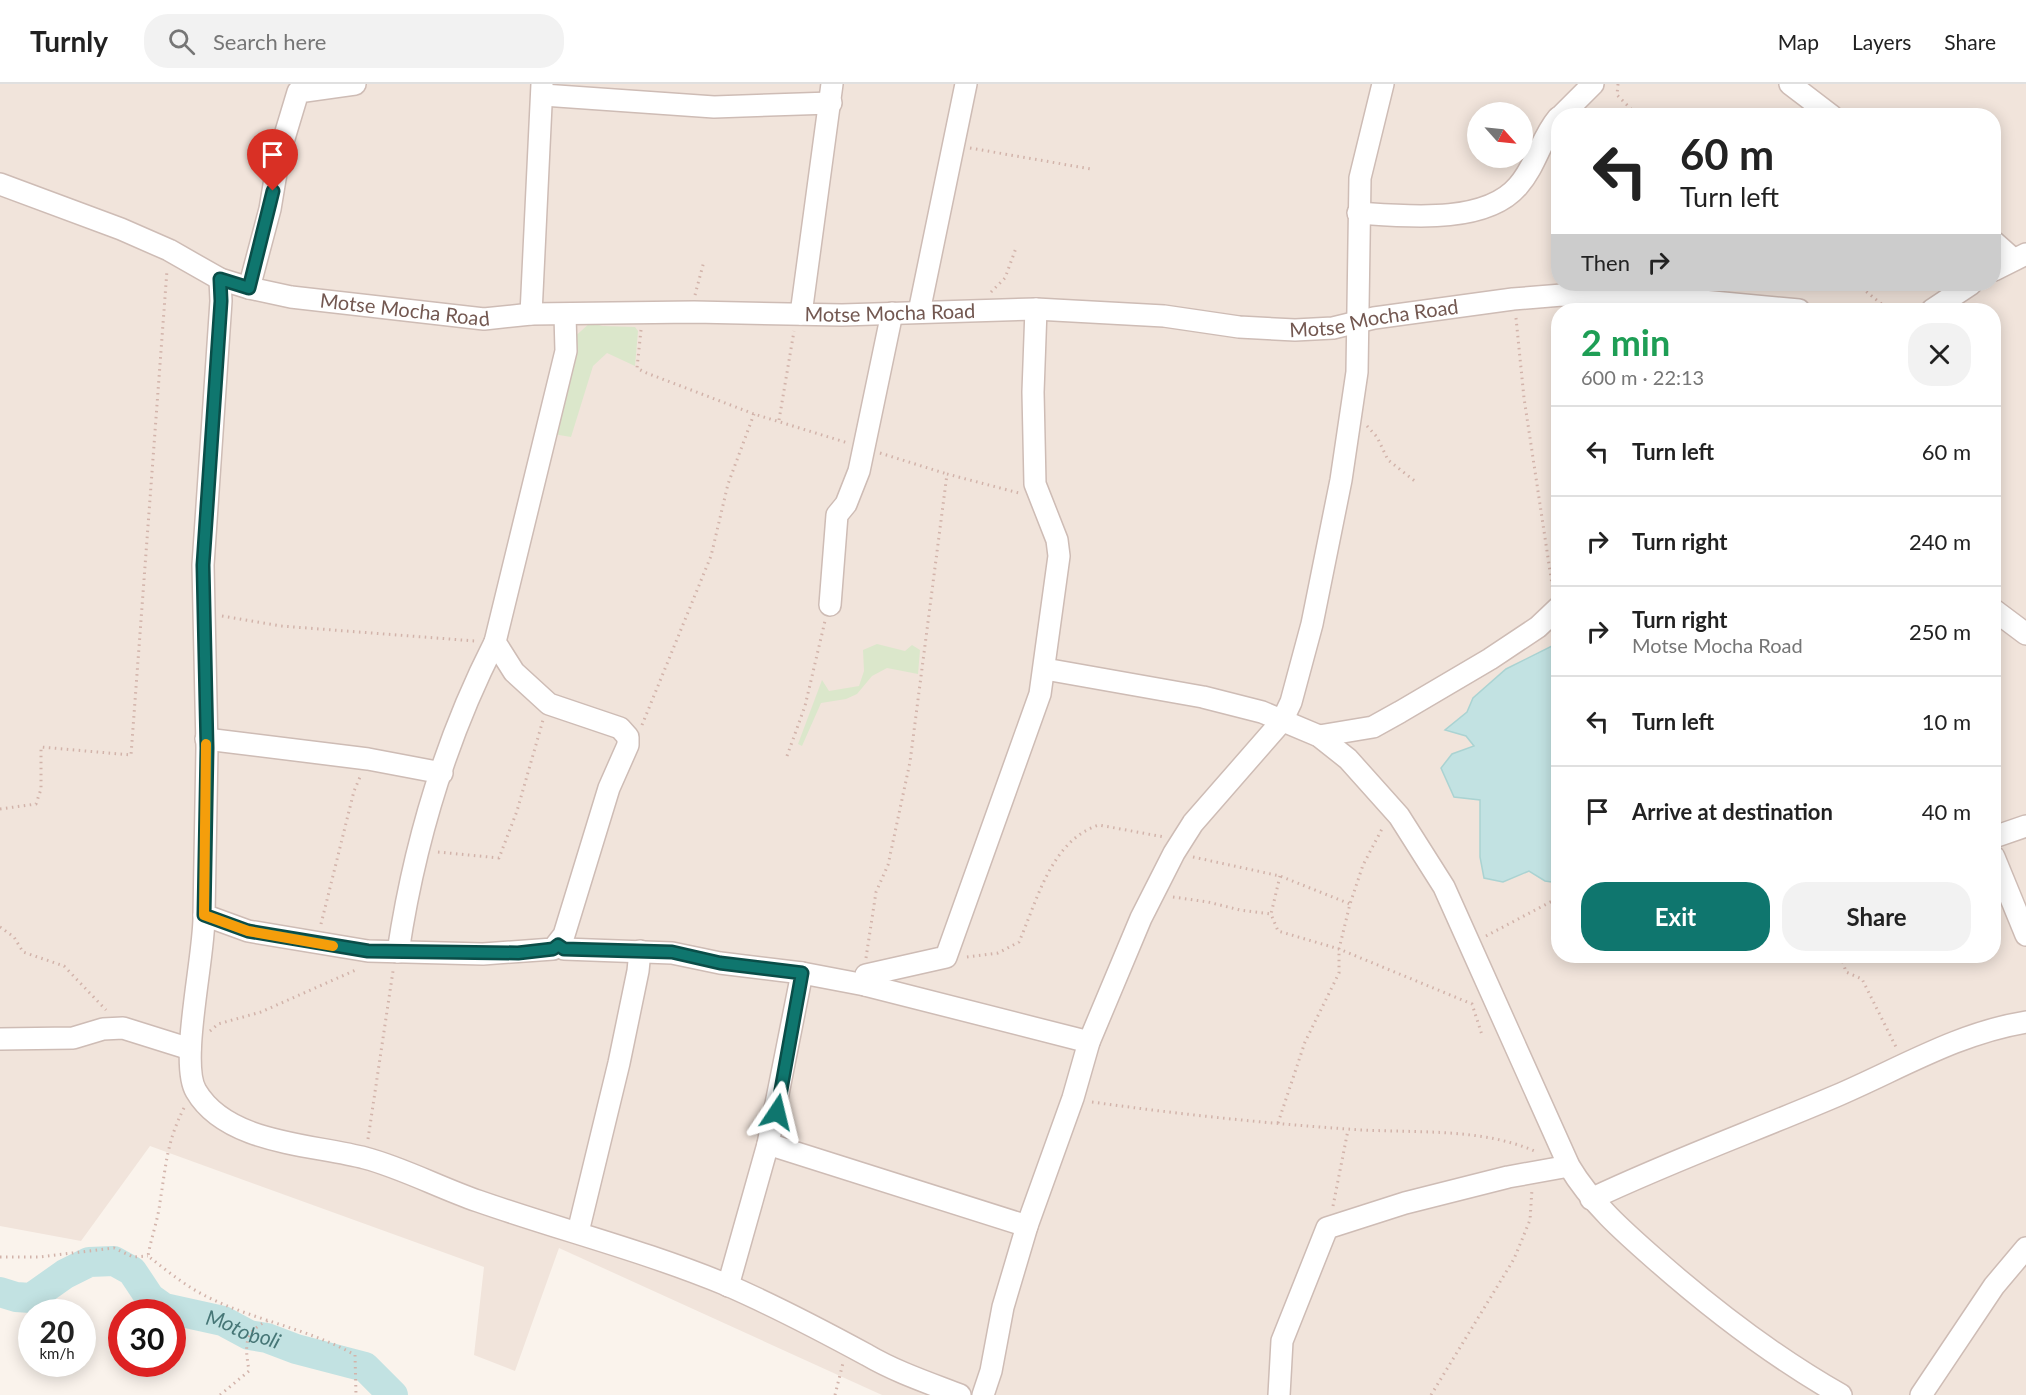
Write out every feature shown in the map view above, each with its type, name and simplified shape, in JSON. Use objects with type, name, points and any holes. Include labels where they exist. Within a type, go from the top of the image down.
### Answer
[{"type":"street","points":[[249,288],[270,209],[279,155],[300,88],[355,84]]},
{"type":"street","points":[[919,312],[966,84]]},
{"type":"street","points":[[983,1395],[991,1371],[1003,1307],[1028,1226],[1073,1098],[1089,1042],[1154,890],[1177,848],[1209,802],[1282,721],[1294,692],[1312,624],[1341,480],[1357,372],[1360,178],[1383,84]]},
{"type":"street","points":[[1569,108],[1593,84]]},
{"type":"street","points":[[1790,84],[1822,108]]},
{"type":"street","points":[[531,314],[542,90],[714,107],[832,94],[799,314]]},
{"type":"street","points":[[1358,213],[1420,217],[1476,210],[1499,202],[1518,187],[1551,128]]},
{"type":"street","name":"Motse Mocha Road","points":[[0,184],[121,229],[169,250],[220,279],[249,288],[291,297],[484,319],[531,314],[694,312],[799,314],[1036,309],[1164,316],[1239,327],[1295,330],[1333,328],[1356,322],[1512,298],[1562,295],[1660,297],[1700,303]]},
{"type":"street","points":[[2001,245],[2022,255]]},
{"type":"street","points":[[2001,266],[2022,255]]},
{"type":"street","points":[[220,279],[221,301],[203,565],[206,739],[205,940],[190,1049],[192,1082],[196,1092],[219,1115],[266,1138],[366,1158],[478,1201],[638,1251],[728,1286],[848,1343],[868,1356],[960,1395]]},
{"type":"street","points":[[1942,303],[1960,291]]},
{"type":"street","points":[[866,980],[946,957],[1029,729],[1045,669],[1059,556],[1057,540],[1040,502],[1035,484],[1033,461],[1036,309]]},
{"type":"street","points":[[830,605],[837,515],[853,489],[865,448],[892,313]]},
{"type":"street","points":[[398,952],[417,849],[457,721],[495,642],[566,351],[565,315]]},
{"type":"street","points":[[1320,736],[1373,727],[1490,659],[1538,627],[1551,615]]},
{"type":"street","points":[[2001,615],[2026,634]]},
{"type":"street","points":[[204,915],[248,931],[368,951],[518,953],[553,949],[558,945],[570,919],[609,788],[628,745],[628,737],[620,728],[604,721],[583,718],[549,704],[514,672],[495,642]]},
{"type":"street","points":[[1045,669],[1203,697],[1262,712],[1320,736],[1348,759],[1399,816],[1444,887],[1569,1166],[1591,1199],[1714,1311],[1808,1376],[1841,1395]]},
{"type":"street","points":[[206,739],[368,759],[442,772]]},
{"type":"street","points":[[2001,835],[2026,826]]},
{"type":"street","points":[[2001,874],[2026,935]]},
{"type":"street","points":[[558,945],[564,949],[672,952],[720,963],[866,980],[1089,1042]]},
{"type":"street","points":[[578,1232],[619,1063],[640,951]]},
{"type":"street","points":[[728,1286],[768,1144],[802,973]]},
{"type":"street","points":[[1591,1199],[1698,1152],[1842,1094],[1905,1064],[1999,1026],[2026,1022]]},
{"type":"street","points":[[0,1039],[73,1038],[103,1029],[123,1028],[190,1049]]},
{"type":"street","points":[[768,1144],[1028,1226]]},
{"type":"street","points":[[1279,1395],[1282,1341],[1327,1228],[1536,1163],[1569,1166]]},
{"type":"street","points":[[1921,1395],[1994,1286],[2026,1248]]},
{"type":"path","points":[[1618,84],[1617,95],[1630,108]]},
{"type":"path","points":[[953,145],[1091,170]]},
{"type":"path","points":[[990,293],[1005,278],[1016,248]]},
{"type":"path","points":[[0,809],[21,808],[36,804],[41,789],[41,747],[131,755],[169,250]]},
{"type":"path","points":[[694,312],[704,261]]},
{"type":"path","points":[[1866,291],[1880,303]]},
{"type":"path","points":[[1512,298],[1537,492],[1551,574]]},
{"type":"path","points":[[641,314],[637,368],[675,386],[754,414],[947,474],[1018,493],[1040,502]]},
{"type":"path","points":[[779,420],[799,314]]},
{"type":"path","points":[[1351,410],[1377,437],[1388,460],[1416,482]]},
{"type":"path","points":[[628,737],[642,725],[711,556],[728,484],[754,414]]},
{"type":"path","points":[[866,980],[866,962],[876,892],[888,866],[910,762],[947,474]]},
{"type":"path","points":[[787,756],[805,706],[830,605]]},
{"type":"path","points":[[204,615],[239,617],[281,626],[495,642]]},
{"type":"path","points":[[417,849],[499,858],[517,811],[549,704]]},
{"type":"path","points":[[318,944],[321,915],[354,791],[368,759]]},
{"type":"path","points":[[1278,1123],[1305,1042],[1339,973],[1339,949],[1363,865],[1379,830],[1399,816]]},
{"type":"path","points":[[946,957],[998,953],[1019,942],[1054,860],[1089,828],[1099,825],[1137,830],[1177,848],[1280,876],[1350,904]]},
{"type":"path","points":[[1280,876],[1271,914],[1278,931],[1339,949],[1472,1005],[1482,1035]]},
{"type":"path","points":[[1154,890],[1177,898],[1271,914]]},
{"type":"path","points":[[1471,945],[1551,902]]},
{"type":"path","points":[[0,927],[14,937],[23,952],[64,966],[123,1028]]},
{"type":"path","points":[[366,1158],[374,1083],[398,952]]},
{"type":"path","points":[[1843,963],[1846,972],[1862,979],[1905,1064]]},
{"type":"path","points":[[190,1049],[218,1024],[261,1012],[359,968]]},
{"type":"path","points":[[148,1256],[160,1204],[165,1155],[173,1129],[196,1092]]},
{"type":"path","points":[[1073,1098],[1190,1116],[1348,1130],[1465,1134],[1512,1141],[1536,1163],[1530,1220],[1514,1259],[1484,1312],[1448,1364],[1431,1395]]},
{"type":"path","points":[[1327,1228],[1348,1130]]},
{"type":"path","points":[[0,1257],[39,1257],[114,1248],[133,1257],[148,1256],[193,1289],[339,1346],[355,1355],[356,1395]]},
{"type":"path","points":[[220,1395],[249,1371],[245,1348],[249,1335],[253,1327],[268,1320]]},
{"type":"path","points":[[835,1395],[848,1343]]},
{"type":"shaded area","points":[[0,84],[2026,84],[2026,1395],[882,1395],[559,1248],[515,1371],[474,1355],[484,1267],[150,1146],[81,1241],[0,1226]]},
{"type":"green space","points":[[591,322],[602,326],[635,327],[638,331],[635,366],[607,353],[593,366],[571,437],[553,434],[571,340]]},
{"type":"green space","points":[[877,644],[905,651],[912,645],[920,650],[918,674],[887,668],[872,676],[857,694],[846,699],[821,703],[802,746],[798,744],[822,680],[829,691],[859,686],[864,671],[863,650]]},
{"type":"water","points":[[1551,646],[1551,882],[1545,881],[1529,871],[1503,882],[1484,878],[1480,857],[1480,800],[1454,797],[1441,768],[1452,754],[1474,746],[1466,736],[1445,730],[1467,712],[1473,698],[1506,669]]},
{"type":"waterway","name":"Motoboli","points":[[0,1292],[16,1297],[31,1298],[65,1274],[89,1262],[114,1261],[132,1271],[150,1298],[164,1308],[223,1321],[249,1335],[267,1338],[296,1349],[365,1367],[393,1395]]},
{"type":"slow traffic","points":[[206,744],[204,915],[248,931],[333,946]]},
{"type":"route","points":[[273,191],[249,288],[220,279],[221,301],[210,489],[203,565],[207,748],[204,915],[248,931],[368,951],[518,953],[553,949],[558,945],[564,949],[672,952],[695,959],[802,973],[777,1112]]}]
